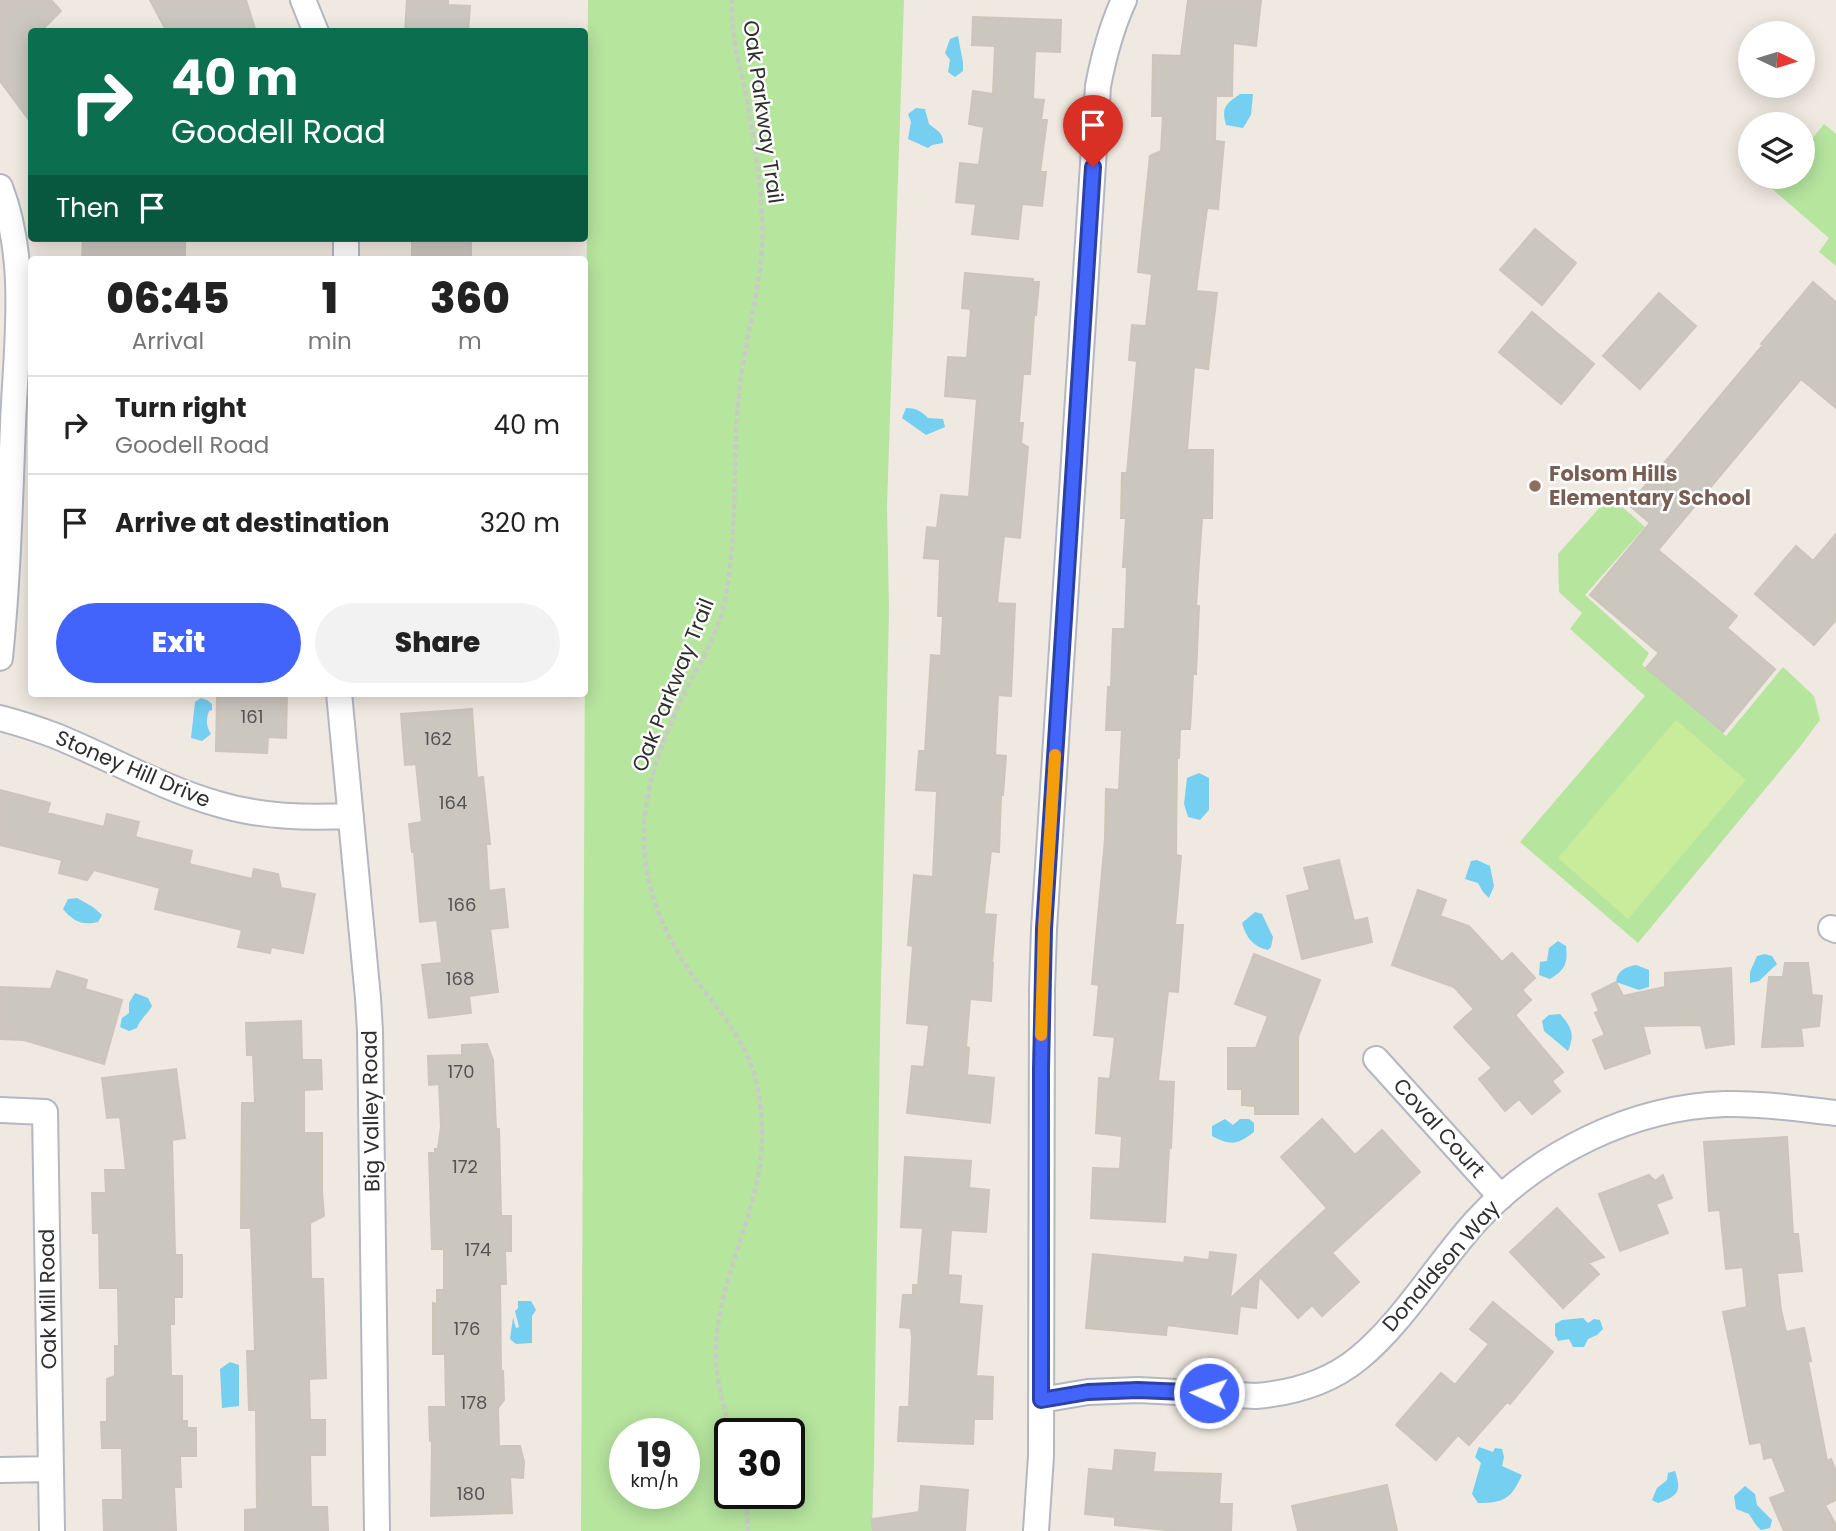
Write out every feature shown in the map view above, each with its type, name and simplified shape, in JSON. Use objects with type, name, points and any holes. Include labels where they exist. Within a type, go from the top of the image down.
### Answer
[{"type":"street","points":[[303,0],[314,28]]},
{"type":"street","points":[[1036,1531],[1041,1456],[1041,1031],[1044,929],[1098,86],[1112,27],[1124,0]]},
{"type":"street","points":[[0,187],[9,213],[18,265],[7,381],[6,600],[0,658]]},
{"type":"street","name":"Big Valley Road","points":[[340,697],[370,1031],[377,1531]]},
{"type":"street","name":"Stoney Hill Drive","points":[[0,718],[56,736],[185,794],[220,805],[276,816],[351,816]]},
{"type":"street","name":"Coval Court","points":[[1376,1059],[1501,1197]]},
{"type":"street","name":"Donaldson Way","points":[[1041,1400],[1088,1392],[1138,1390],[1256,1396],[1311,1385],[1344,1369],[1359,1358],[1388,1329],[1476,1221],[1532,1171],[1563,1151],[1614,1127],[1668,1111],[1724,1104],[1836,1113]]},
{"type":"street","name":"Oak Mill Road","points":[[0,1110],[45,1112],[52,1531]]},
{"type":"street","points":[[0,1470],[51,1469]]},
{"type":"path","name":"Oak Parkway Trail","points":[[727,1418],[720,1394],[715,1349],[724,1297],[758,1181],[762,1140],[760,1101],[745,1050],[691,973],[665,929],[653,895],[644,841],[648,790],[682,699],[719,623],[730,563],[739,392],[759,276],[763,221],[757,154],[734,38],[732,0]]},
{"type":"path","points":[[747,1509],[748,1531]]},
{"type":"green space","points":[[588,0],[904,0],[887,506],[889,609],[872,1531],[581,1531],[585,697],[588,697]]},
{"type":"green space","points":[[1824,124],[1836,134],[1836,266],[1819,252],[1829,238],[1772,189],[1815,189],[1815,135]]},
{"type":"green space","points":[[1610,496],[1645,527],[1585,595],[1649,653],[1642,665],[1726,736],[1783,667],[1814,696],[1820,720],[1638,943],[1520,842],[1645,696],[1570,629],[1582,613],[1559,592],[1558,554]]},
{"type":"green space","points":[[1676,720],[1746,780],[1628,919],[1558,858]]},
{"type":"water","points":[[958,36],[963,71],[955,77],[948,72],[950,60],[945,53],[950,39]]},
{"type":"water","points":[[1240,94],[1253,94],[1251,115],[1243,128],[1226,125],[1224,114],[1228,103]]},
{"type":"water","points":[[916,108],[925,109],[929,124],[941,134],[943,143],[928,148],[908,139],[911,122],[908,114]]},
{"type":"water","points":[[906,408],[918,410],[928,418],[943,419],[945,427],[926,435],[902,418]]},
{"type":"water","points":[[201,698],[212,704],[207,720],[211,734],[202,741],[191,738],[195,702]]},
{"type":"water","points":[[1199,773],[1209,778],[1209,810],[1200,820],[1188,817],[1184,804],[1187,778]]},
{"type":"water","points":[[1477,860],[1490,866],[1494,886],[1489,898],[1478,883],[1465,879],[1471,861]]},
{"type":"water","points":[[77,898],[102,915],[98,922],[78,922],[63,909],[68,899]]},
{"type":"water","points":[[1255,912],[1262,914],[1273,937],[1268,950],[1254,944],[1242,923]]},
{"type":"water","points":[[1558,941],[1566,946],[1564,966],[1550,979],[1539,975],[1540,962],[1547,961],[1549,948]]},
{"type":"water","points":[[1757,956],[1772,956],[1777,964],[1759,981],[1750,983],[1750,972]]},
{"type":"water","points":[[1636,965],[1649,970],[1649,987],[1639,990],[1616,982],[1622,970]]},
{"type":"water","points":[[135,993],[148,998],[152,1006],[137,1028],[129,1031],[120,1027],[122,1018],[129,1013],[129,1003]]},
{"type":"water","points":[[1560,1014],[1571,1031],[1568,1051],[1544,1031],[1542,1021],[1549,1015]]},
{"type":"water","points":[[1225,1119],[1233,1125],[1240,1119],[1249,1119],[1254,1123],[1254,1132],[1234,1143],[1212,1136],[1212,1126]]},
{"type":"water","points":[[518,1301],[531,1301],[536,1310],[532,1316],[532,1343],[516,1344],[510,1339],[513,1318],[516,1328],[519,1327],[515,1311]]},
{"type":"water","points":[[1583,1318],[1588,1323],[1594,1319],[1600,1320],[1603,1329],[1588,1339],[1584,1347],[1573,1347],[1569,1339],[1558,1341],[1555,1324],[1562,1320]]},
{"type":"water","points":[[230,1362],[239,1365],[239,1406],[222,1408],[220,1369]]},
{"type":"water","points":[[1479,1447],[1493,1452],[1495,1448],[1502,1449],[1502,1466],[1522,1475],[1506,1498],[1478,1503],[1472,1494],[1481,1463],[1475,1457]]},
{"type":"water","points":[[1675,1471],[1677,1492],[1658,1503],[1652,1500],[1657,1488],[1667,1480],[1668,1473]]},
{"type":"water","points":[[1745,1486],[1755,1494],[1757,1505],[1772,1520],[1770,1528],[1761,1530],[1749,1514],[1736,1509],[1734,1496]]},
{"type":"building","points":[[0,0],[51,0],[61,11],[44,28],[28,28],[28,119],[0,81]]},
{"type":"building","points":[[150,0],[246,0],[255,28],[165,28]]},
{"type":"building","points":[[407,0],[448,0],[448,5],[470,6],[468,28],[405,28]]},
{"type":"building","points":[[1188,0],[1261,0],[1256,46],[1233,43],[1232,96],[1216,96],[1215,141],[1224,142],[1218,209],[1207,208],[1196,291],[1217,293],[1208,369],[1194,367],[1187,450],[1213,450],[1212,518],[1202,518],[1196,606],[1199,606],[1196,674],[1193,674],[1190,729],[1180,729],[1177,758],[1176,855],[1181,856],[1175,925],[1183,925],[1178,992],[1168,991],[1158,1081],[1174,1082],[1165,1222],[1091,1218],[1093,1168],[1120,1169],[1122,1136],[1096,1133],[1099,1078],[1110,1079],[1115,1037],[1094,1035],[1099,985],[1092,984],[1105,839],[1106,789],[1119,790],[1122,730],[1106,730],[1113,629],[1125,629],[1127,567],[1123,567],[1126,518],[1121,518],[1122,473],[1127,473],[1137,361],[1129,360],[1132,325],[1146,326],[1152,274],[1138,272],[1150,156],[1161,151],[1163,116],[1152,116],[1153,55],[1181,56]]},
{"type":"building","points":[[973,17],[1061,20],[1060,52],[1035,51],[1033,99],[1044,100],[1041,120],[1047,120],[1040,172],[1046,172],[1042,206],[1022,204],[1018,239],[972,234],[976,204],[956,202],[960,163],[979,165],[984,127],[969,124],[973,91],[993,94],[995,46],[972,45]]},
{"type":"building","points":[[1535,229],[1576,263],[1542,305],[1500,270]]},
{"type":"building","points":[[83,242],[185,242],[185,256],[82,256]]},
{"type":"building","points":[[412,242],[471,242],[471,256],[412,256]]},
{"type":"building","points":[[965,273],[1033,279],[1033,282],[1039,282],[1030,374],[1023,374],[1019,423],[1023,423],[1021,443],[1028,447],[1020,538],[1004,536],[997,603],[1015,604],[1011,696],[998,695],[995,755],[1006,756],[1001,795],[999,852],[991,851],[984,914],[996,915],[991,1001],[970,999],[966,1047],[969,1048],[967,1075],[994,1078],[990,1123],[907,1113],[912,1066],[924,1067],[929,1025],[907,1023],[913,946],[908,945],[914,875],[933,877],[937,791],[916,790],[919,751],[925,751],[931,655],[941,656],[943,616],[938,616],[940,559],[924,558],[927,527],[937,528],[941,495],[969,497],[977,399],[945,396],[948,357],[967,358],[971,309],[962,308]]},
{"type":"building","points":[[1813,282],[1836,302],[1836,408],[1801,379],[1658,550],[1737,616],[1727,628],[1775,669],[1723,732],[1646,668],[1659,653],[1590,595],[1650,523],[1629,505]]},
{"type":"building","points":[[1659,293],[1696,326],[1640,389],[1603,356]]},
{"type":"building","points":[[1532,312],[1594,364],[1561,404],[1499,352]]},
{"type":"building","points":[[1836,534],[1836,620],[1814,645],[1755,594],[1796,546],[1813,561]]},
{"type":"building","points":[[217,697],[287,697],[286,738],[268,737],[267,753],[216,751]]},
{"type":"building","points":[[472,709],[477,778],[483,777],[490,844],[486,844],[489,891],[504,889],[508,927],[490,929],[498,992],[469,996],[471,1013],[429,1018],[422,965],[442,963],[437,920],[420,922],[409,824],[422,822],[416,764],[405,765],[401,714]]},
{"type":"building","points":[[0,790],[50,803],[47,813],[104,827],[107,814],[139,822],[135,837],[192,851],[189,864],[252,879],[254,869],[278,874],[281,888],[315,894],[303,953],[271,947],[270,953],[238,947],[242,930],[155,909],[160,888],[94,870],[87,880],[59,873],[62,860],[0,845]]},
{"type":"building","points":[[1339,860],[1354,921],[1367,918],[1372,942],[1302,959],[1287,896],[1310,890],[1304,868]]},
{"type":"building","points":[[1418,890],[1446,900],[1440,916],[1469,926],[1502,962],[1512,953],[1535,978],[1522,990],[1531,1000],[1515,1015],[1563,1072],[1552,1081],[1560,1091],[1532,1114],[1519,1099],[1505,1111],[1479,1079],[1492,1068],[1454,1027],[1474,1009],[1454,987],[1392,965]]},
{"type":"building","points":[[1254,954],[1320,980],[1298,1037],[1298,1114],[1255,1114],[1255,1106],[1242,1105],[1242,1089],[1228,1089],[1228,1048],[1256,1048],[1268,1016],[1235,1004]]},
{"type":"building","points":[[1785,963],[1808,963],[1812,995],[1822,996],[1819,1026],[1801,1028],[1803,1046],[1762,1047],[1769,977],[1783,977]]},
{"type":"building","points":[[1731,968],[1734,1044],[1706,1048],[1701,1025],[1643,1026],[1650,1053],[1605,1069],[1593,1040],[1605,1035],[1595,1013],[1599,1011],[1592,994],[1616,982],[1623,996],[1665,987],[1665,973]]},
{"type":"building","points":[[57,971],[87,980],[85,989],[122,1000],[104,1064],[24,1040],[0,1039],[0,987],[51,989]]},
{"type":"building","points":[[301,1021],[302,1060],[321,1060],[322,1089],[304,1090],[304,1133],[322,1133],[324,1216],[310,1223],[311,1279],[323,1279],[326,1378],[309,1379],[310,1420],[325,1420],[325,1455],[310,1455],[311,1507],[327,1507],[328,1531],[245,1531],[245,1510],[257,1509],[256,1410],[249,1410],[247,1351],[255,1351],[251,1228],[241,1228],[242,1103],[255,1103],[253,1055],[247,1055],[246,1023]]},
{"type":"building","points":[[487,1044],[493,1060],[496,1129],[499,1129],[501,1216],[511,1216],[511,1251],[505,1251],[506,1284],[500,1284],[504,1400],[498,1408],[499,1446],[520,1446],[524,1462],[523,1478],[510,1477],[512,1513],[431,1516],[432,1441],[429,1407],[446,1407],[445,1354],[433,1354],[433,1303],[437,1304],[437,1290],[444,1290],[444,1249],[432,1249],[429,1153],[435,1153],[435,1149],[438,1149],[441,1127],[439,1084],[429,1085],[428,1056],[462,1055],[462,1045]]},
{"type":"building","points":[[176,1069],[185,1138],[172,1140],[175,1255],[182,1255],[182,1297],[174,1297],[174,1324],[170,1324],[171,1376],[182,1376],[182,1421],[187,1421],[187,1428],[196,1428],[196,1456],[180,1456],[181,1487],[174,1487],[176,1531],[104,1531],[103,1500],[123,1500],[122,1448],[102,1448],[101,1422],[107,1422],[107,1379],[115,1376],[115,1346],[119,1346],[118,1288],[100,1288],[99,1233],[93,1233],[92,1193],[106,1193],[105,1170],[126,1170],[120,1117],[107,1118],[102,1078]]},
{"type":"building","points":[[1322,1119],[1355,1155],[1382,1130],[1420,1172],[1332,1253],[1359,1282],[1322,1316],[1312,1305],[1298,1318],[1259,1276],[1256,1308],[1240,1306],[1237,1334],[1167,1325],[1166,1335],[1086,1328],[1093,1254],[1184,1263],[1185,1257],[1209,1260],[1210,1252],[1236,1255],[1230,1299],[1327,1208],[1281,1157]]},
{"type":"building","points":[[1787,1137],[1793,1234],[1798,1234],[1802,1271],[1777,1273],[1781,1310],[1786,1332],[1804,1328],[1827,1461],[1831,1459],[1836,1471],[1836,1500],[1825,1505],[1836,1525],[1836,1531],[1784,1531],[1770,1498],[1786,1492],[1772,1457],[1764,1459],[1761,1442],[1750,1444],[1723,1312],[1747,1307],[1743,1267],[1726,1269],[1720,1210],[1709,1211],[1704,1142]]},
{"type":"building","points":[[905,1157],[971,1161],[969,1188],[989,1190],[986,1232],[951,1230],[948,1275],[961,1276],[959,1304],[982,1306],[976,1376],[993,1377],[992,1419],[974,1419],[973,1444],[898,1441],[900,1407],[909,1407],[912,1337],[911,1328],[900,1327],[903,1295],[913,1295],[913,1285],[918,1285],[923,1228],[901,1227]]},
{"type":"building","points":[[1649,1175],[1655,1181],[1663,1175],[1672,1198],[1656,1204],[1668,1233],[1620,1251],[1599,1194]]},
{"type":"building","points":[[1557,1208],[1604,1257],[1588,1263],[1599,1274],[1563,1308],[1510,1252]]},
{"type":"building","points":[[1493,1302],[1553,1352],[1510,1404],[1507,1402],[1469,1445],[1458,1435],[1436,1460],[1396,1425],[1441,1373],[1455,1385],[1489,1344],[1470,1329]]},
{"type":"building","points":[[1115,1450],[1155,1453],[1153,1472],[1221,1474],[1219,1504],[1232,1504],[1231,1531],[1177,1531],[1115,1525],[1115,1517],[1085,1514],[1089,1469],[1113,1471]]},
{"type":"building","points":[[1387,1485],[1397,1531],[1298,1531],[1292,1506]]},
{"type":"building","points":[[921,1486],[968,1490],[965,1531],[873,1531],[872,1519],[919,1512]]},
{"type":"slow traffic","points":[[1041,1035],[1044,929],[1055,755]]},
{"type":"place","name":"Folsom Hills Elementary School","points":[[1535,486]]},
{"type":"route","points":[[1093,167],[1044,929],[1041,1069],[1041,1400],[1088,1392],[1138,1390],[1209,1393]]}]
